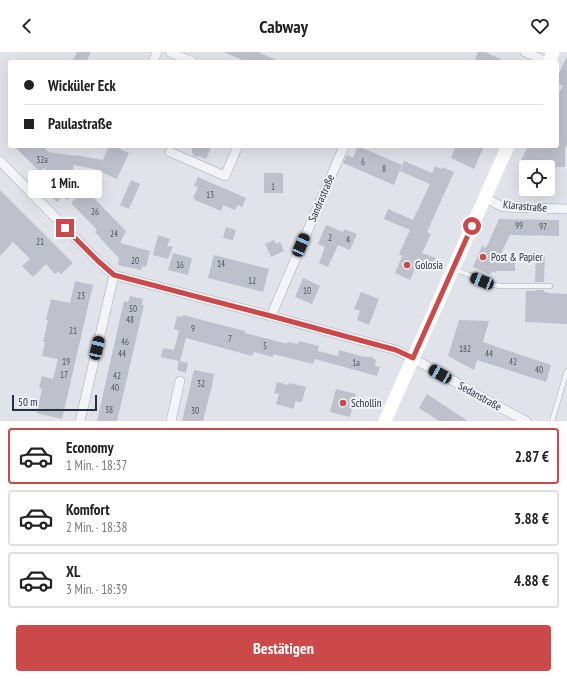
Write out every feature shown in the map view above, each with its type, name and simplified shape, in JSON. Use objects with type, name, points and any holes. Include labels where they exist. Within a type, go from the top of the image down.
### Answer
[{"type":"main road","points":[[386,421],[507,148]]},
{"type":"street","points":[[170,52],[188,60]]},
{"type":"street","points":[[525,52],[543,60]]},
{"type":"street","points":[[170,152],[225,176],[237,148]]},
{"type":"street","name":"Sandrastraße","points":[[271,316],[343,148]]},
{"type":"street","points":[[0,161],[98,261],[114,275],[80,421]]},
{"type":"street","name":"Klarastraße","points":[[485,198],[504,207],[567,209]]},
{"type":"street","name":"Sedanstraße","points":[[114,275],[396,350],[526,421]]},
{"type":"street","points":[[170,421],[180,381]]},
{"type":"lane","points":[[453,268],[490,284],[500,286],[550,286]]},
{"type":"lane","points":[[552,421],[567,371]]},
{"type":"building","points":[[77,52],[91,52],[87,60],[73,60]]},
{"type":"building","points":[[224,52],[258,52],[276,60],[242,60]]},
{"type":"building","points":[[478,52],[485,52],[503,60],[475,60]]},
{"type":"building","points":[[567,56],[567,146],[565,147],[565,167],[555,167],[555,160],[521,160],[527,148],[559,148],[559,93],[563,86],[559,84],[559,74]]},
{"type":"building","points":[[16,148],[45,148],[48,152],[103,160],[108,148],[118,148],[129,153],[117,179],[94,169],[74,165],[68,201],[63,196],[57,202],[47,192],[58,181],[44,168],[40,172]]},
{"type":"building","points":[[191,148],[211,148],[206,159],[193,155]]},
{"type":"building","points":[[357,148],[363,148],[402,165],[394,185],[343,163],[347,155],[353,158]]},
{"type":"building","points":[[455,148],[483,148],[474,169],[451,158]]},
{"type":"building","points":[[404,161],[432,173],[435,166],[454,172],[427,232],[431,234],[422,253],[436,258],[430,270],[418,262],[410,280],[395,273],[402,256],[399,254],[410,230],[384,219],[388,209],[413,220],[430,184],[400,171]]},
{"type":"building","points":[[264,173],[283,173],[283,193],[264,193]]},
{"type":"building","points":[[198,177],[246,198],[242,207],[238,205],[235,210],[223,205],[221,211],[195,200],[193,198],[198,187],[194,186]]},
{"type":"building","points":[[131,180],[140,184],[129,209],[120,205]]},
{"type":"building","points":[[85,189],[126,231],[120,243],[150,251],[146,267],[142,266],[141,270],[118,265],[119,258],[95,232],[97,230],[71,203]]},
{"type":"building","points":[[0,190],[73,263],[61,274],[58,271],[55,274],[46,264],[33,277],[22,266],[30,259],[13,242],[0,256]]},
{"type":"building","points":[[499,219],[559,220],[559,236],[510,235],[498,260],[515,261],[515,271],[497,271],[496,273],[492,271],[490,275],[473,267],[482,246],[486,248]]},
{"type":"building","points":[[326,225],[343,232],[344,229],[357,234],[350,250],[338,245],[328,267],[319,263],[325,247],[318,244]]},
{"type":"building","points":[[226,227],[236,230],[233,240],[223,238]]},
{"type":"building","points":[[158,235],[170,239],[167,246],[173,247],[168,259],[153,255]]},
{"type":"building","points":[[274,240],[276,244],[280,242],[284,251],[271,257],[265,244]]},
{"type":"building","points":[[173,253],[192,258],[188,275],[168,270]]},
{"type":"building","points":[[214,255],[269,269],[263,292],[208,278]]},
{"type":"building","points":[[536,256],[545,256],[544,282],[535,282]]},
{"type":"building","points":[[303,278],[320,286],[312,304],[295,297]]},
{"type":"building","points":[[75,281],[93,285],[62,419],[37,413],[42,389],[39,388],[42,376],[53,379],[58,359],[42,356],[45,342],[43,342],[51,299],[70,303]]},
{"type":"building","points":[[544,290],[544,292],[547,293],[567,294],[567,324],[525,322],[526,291]]},
{"type":"building","points":[[361,292],[379,299],[369,325],[357,320],[360,311],[354,309]]},
{"type":"building","points":[[130,296],[143,299],[142,305],[144,305],[117,421],[97,421],[124,301],[128,302]]},
{"type":"building","points":[[183,315],[245,331],[245,333],[287,344],[287,342],[298,344],[299,341],[319,346],[318,351],[338,356],[339,350],[364,357],[371,357],[376,360],[375,366],[380,367],[377,376],[315,359],[313,364],[273,354],[273,357],[254,352],[252,356],[186,338],[180,361],[188,363],[186,373],[177,370],[179,361],[161,357],[163,348],[174,350],[179,331],[174,329],[177,316],[182,317]]},
{"type":"building","points":[[459,320],[489,321],[483,342],[551,365],[546,382],[477,360],[474,370],[448,356]]},
{"type":"building","points":[[194,370],[214,374],[212,385],[203,421],[182,421]]},
{"type":"building","points":[[277,382],[306,387],[302,402],[295,401],[294,409],[276,404],[279,394],[274,393]]},
{"type":"building","name":"Schollin","points":[[336,389],[356,394],[350,417],[330,412]]},
{"type":"building","points":[[427,394],[468,421],[439,421],[419,408]]},
{"type":"place","name":"Post & Papier","points":[[483,257]]},
{"type":"place","name":"Golosia","points":[[407,265]]},
{"type":"place","name":"Schollin","points":[[343,403]]},
{"type":"route","points":[[65,228],[114,275],[396,350],[413,358],[472,226]]}]
